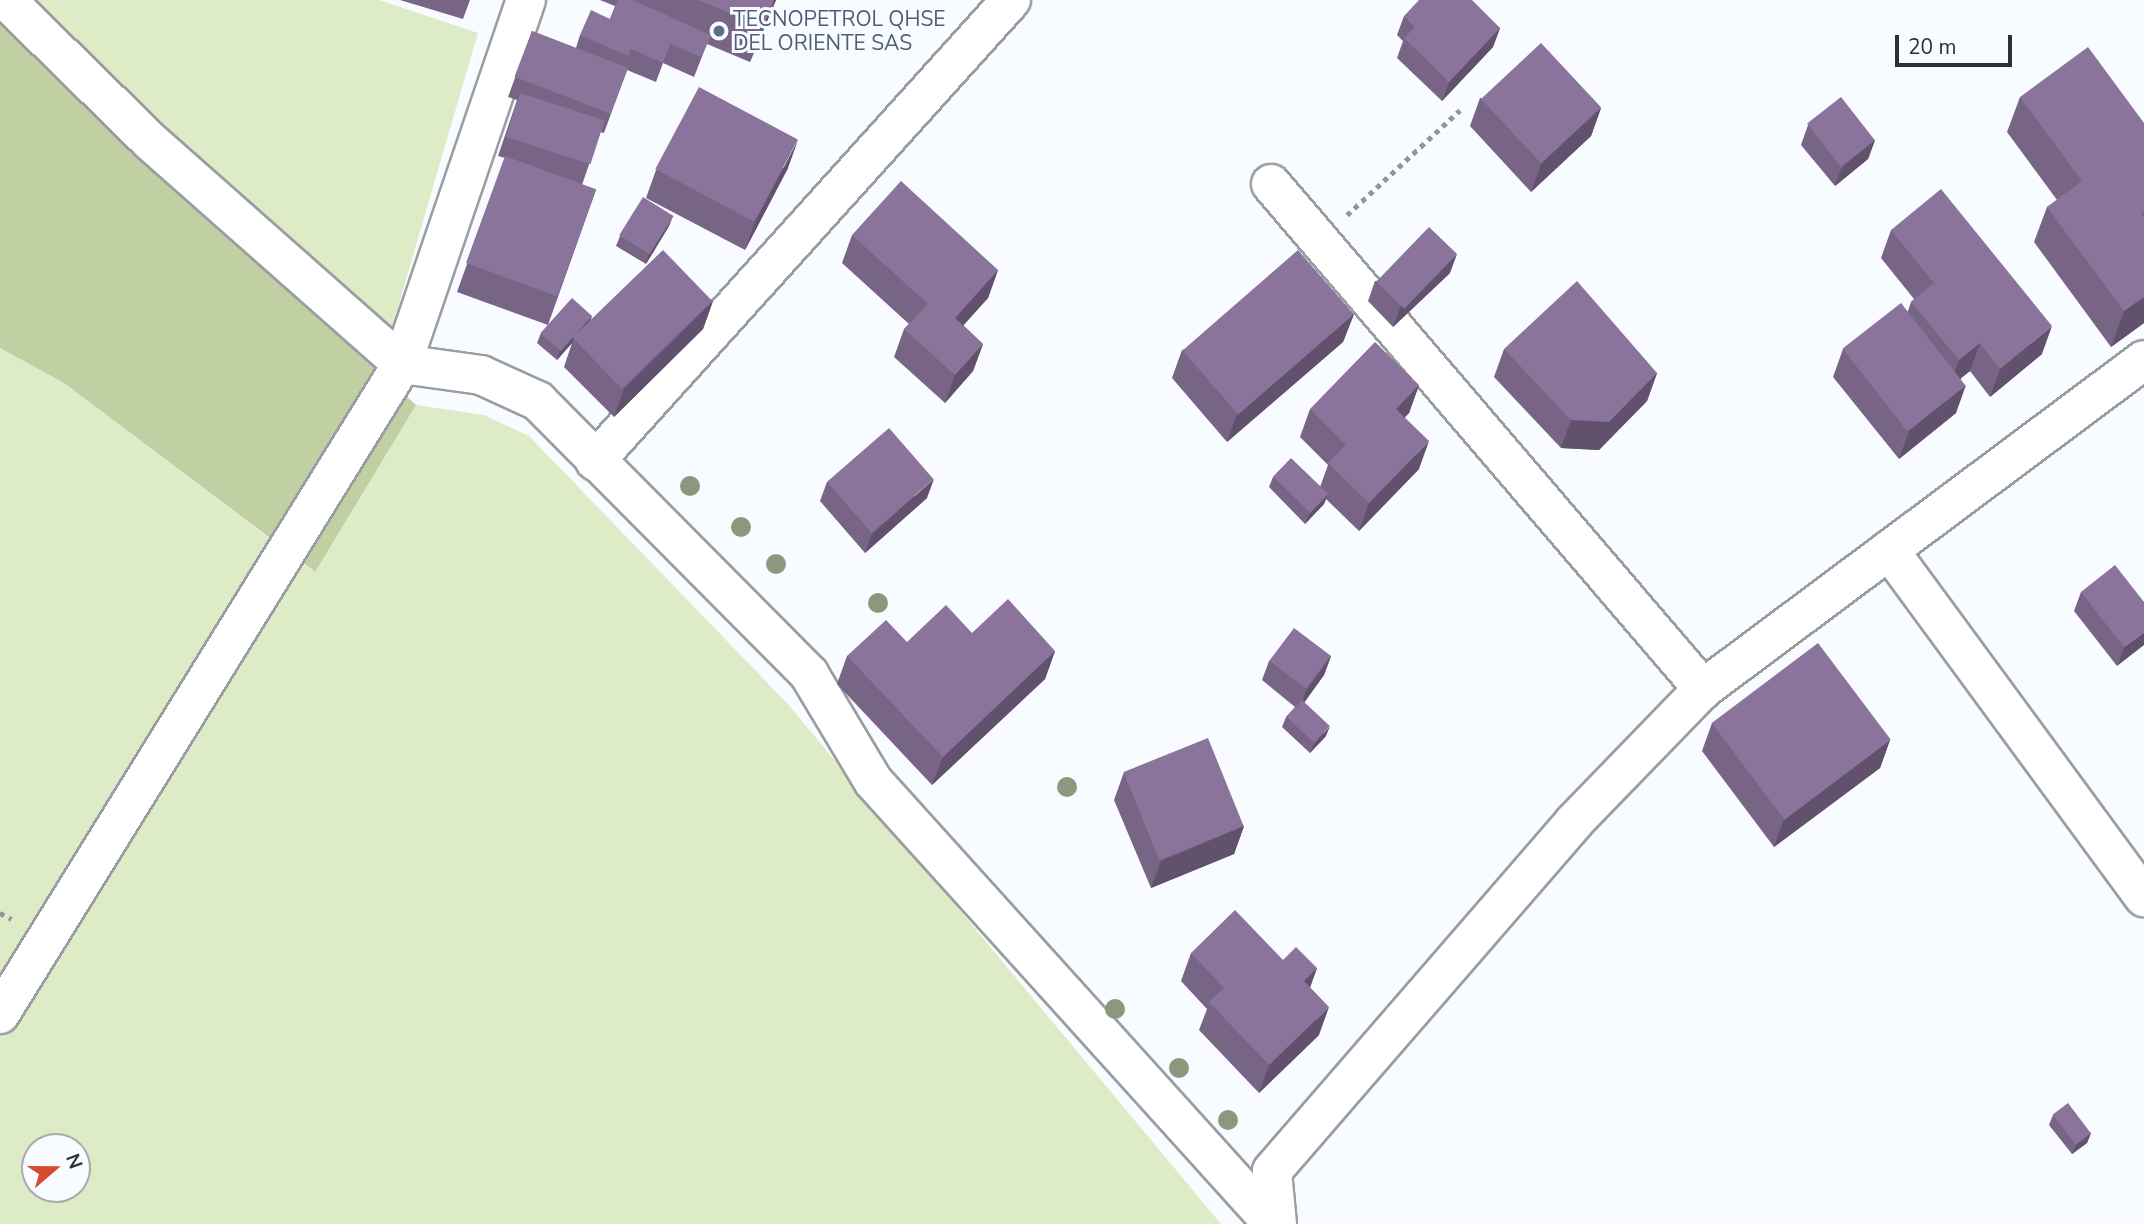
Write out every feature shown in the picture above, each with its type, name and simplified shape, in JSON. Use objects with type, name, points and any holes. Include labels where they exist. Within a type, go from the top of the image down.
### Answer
[{"type":"street","points":[[6,0],[150,141],[402,364],[481,375],[538,401],[809,674],[873,781],[1275,1224]]},
{"type":"street","points":[[0,1014],[402,364],[526,0]]},
{"type":"street","points":[[596,461],[1011,0]]},
{"type":"street","points":[[1271,184],[1703,689]]},
{"type":"street","points":[[1275,1224],[1272,1171],[1574,822],[1703,689],[2144,360]]},
{"type":"street","points":[[1889,550],[2144,897]]},
{"type":"street","points":[[1210,1155],[1272,1171]]},
{"type":"path","points":[[1319,242],[1460,110]]},
{"type":"green space","points":[[0,0],[379,0],[478,33],[379,372],[139,155]]},
{"type":"green space","points":[[0,20],[139,155],[416,405],[315,572],[64,383],[0,348]]},
{"type":"green space","points":[[0,348],[64,383],[314,572],[416,405],[484,415],[529,436],[787,703],[1221,1224],[0,1224]]},
{"type":"building","points":[[618,0],[632,0],[711,35],[701,57],[670,44],[663,63],[631,49],[628,56],[580,35],[591,10],[610,19]]},
{"type":"building","points":[[698,0],[774,0],[763,27]]},
{"type":"building","points":[[1419,0],[1472,0],[1500,28],[1449,82],[1404,38],[1415,27],[1404,16]]},
{"type":"building","points":[[532,31],[628,68],[611,114],[514,77]]},
{"type":"building","points":[[1541,43],[1601,107],[1541,163],[1481,99]]},
{"type":"building","points":[[2088,47],[2144,123],[2144,211],[2141,213],[2144,217],[2144,297],[2124,311],[2047,207],[2082,181],[2020,97]]},
{"type":"building","points":[[699,87],[798,140],[754,222],[655,169]]},
{"type":"building","points":[[520,93],[605,121],[590,164],[506,137]]},
{"type":"building","points":[[1841,97],[1875,140],[1841,167],[1807,123]]},
{"type":"building","points":[[505,156],[596,189],[557,296],[466,263]]},
{"type":"building","points":[[901,181],[998,270],[955,318],[983,344],[955,375],[904,329],[928,304],[852,235]]},
{"type":"building","points":[[1941,189],[2052,326],[2000,369],[1980,343],[1959,360],[1911,302],[1934,283],[1891,230]]},
{"type":"building","points":[[643,197],[674,216],[650,254],[619,235]]},
{"type":"building","points":[[1429,227],[1457,254],[1404,309],[1376,282]]},
{"type":"building","points":[[663,250],[712,301],[622,389],[572,338]]},
{"type":"building","points":[[1298,250],[1354,314],[1238,415],[1183,350]]},
{"type":"building","points":[[1577,281],[1657,373],[1609,422],[1571,420],[1504,349]]},
{"type":"building","points":[[572,298],[592,316],[561,351],[541,333]]},
{"type":"building","points":[[1901,303],[1966,386],[1907,431],[1843,349]]},
{"type":"building","points":[[1375,342],[1419,385],[1396,409],[1429,441],[1369,503],[1328,463],[1346,445],[1310,409]]},
{"type":"building","points":[[889,428],[934,479],[872,533],[827,482]]},
{"type":"building","points":[[1291,458],[1328,494],[1310,513],[1273,477]]},
{"type":"building","points":[[2115,565],[2144,602],[2144,632],[2124,647],[2081,592]]},
{"type":"building","points":[[1008,599],[1055,651],[943,757],[847,656],[886,620],[907,642],[946,605],[972,633]]},
{"type":"building","points":[[1294,628],[1331,656],[1306,688],[1269,661]]},
{"type":"building","points":[[1818,643],[1891,740],[1785,820],[1712,723]]},
{"type":"building","points":[[1302,700],[1330,726],[1314,743],[1286,717]]},
{"type":"building","points":[[1208,738],[1244,826],[1159,860],[1124,772]]},
{"type":"building","points":[[1235,910],[1283,960],[1296,947],[1317,968],[1304,981],[1329,1007],[1269,1065],[1209,1002],[1224,988],[1191,953]]},
{"type":"building","points":[[2068,1103],[2091,1133],[2076,1145],[2053,1114]]},
{"type":"place","name":"TECNOPETROL QHSE DEL ORIENTE SAS","points":[[719,31]]}]
